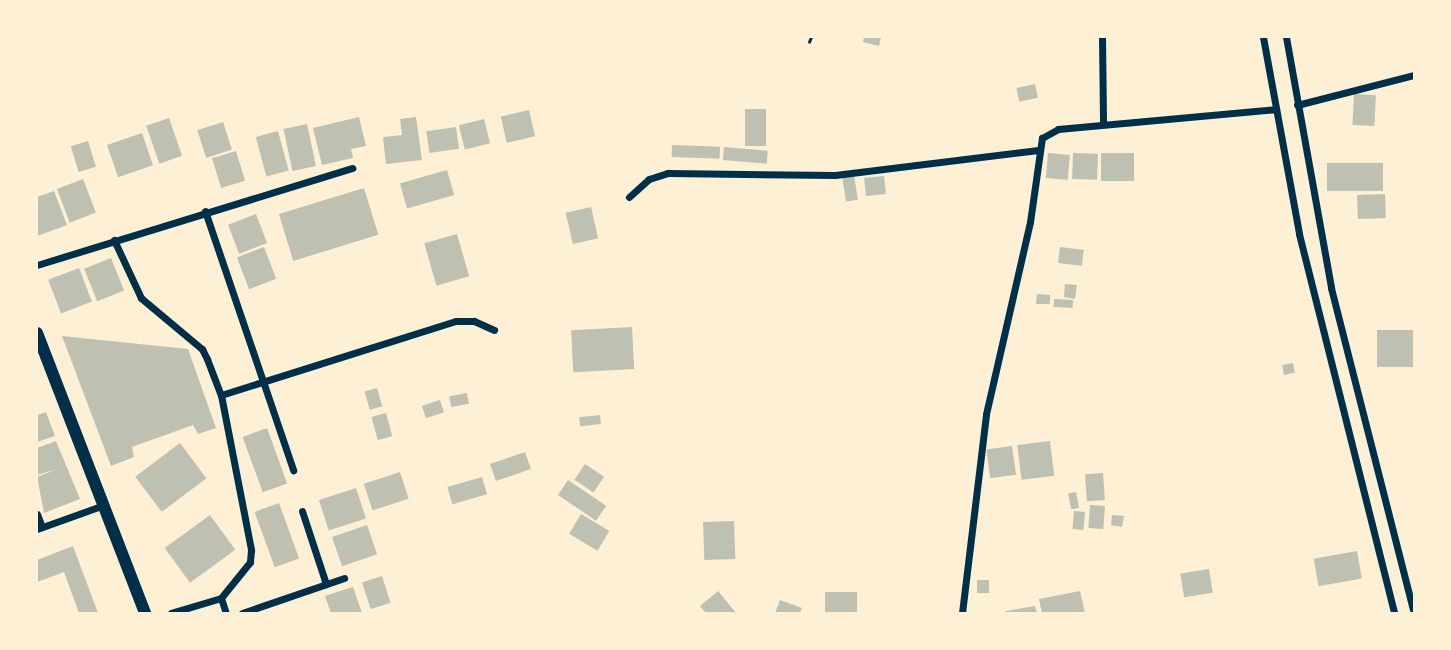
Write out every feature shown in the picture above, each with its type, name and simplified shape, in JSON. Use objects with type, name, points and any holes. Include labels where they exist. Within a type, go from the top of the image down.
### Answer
[{"type":"main road","points":[[37,333],[145,613]]},
{"type":"street","points":[[1102,37],[1103,124]]},
{"type":"street","points":[[1262,37],[1299,234],[1394,613]]},
{"type":"street","points":[[1286,37],[1331,288],[1414,613]]},
{"type":"street","points":[[1297,104],[1414,75]]},
{"type":"street","points":[[962,613],[986,414],[1030,222],[1038,150],[1042,138],[1051,130],[1276,109]]},
{"type":"street","points":[[629,197],[649,179],[668,173],[835,175],[1038,150]]},
{"type":"street","points":[[37,265],[205,211],[352,168]]},
{"type":"street","points":[[205,211],[293,470]]},
{"type":"street","points":[[114,240],[141,298],[202,349],[221,395],[251,550],[250,562],[221,598],[172,613]]},
{"type":"street","points":[[221,395],[264,379],[456,321],[474,321],[494,330]]},
{"type":"street","points":[[37,514],[39,528],[104,505]]},
{"type":"street","points":[[302,511],[326,584]]},
{"type":"street","points":[[242,613],[344,578]]},
{"type":"street","points":[[221,598],[226,613]]},
{"type":"path","points":[[809,42],[811,37]]},
{"type":"building","points":[[864,37],[881,37],[879,46],[863,42]]},
{"type":"building","points":[[1035,84],[1038,98],[1019,102],[1016,88]]},
{"type":"building","points":[[1354,94],[1376,95],[1374,126],[1352,125]]},
{"type":"building","points":[[745,109],[766,109],[766,146],[745,146]]},
{"type":"building","points":[[529,110],[535,136],[507,143],[501,117]]},
{"type":"building","points":[[359,117],[366,146],[351,149],[353,158],[322,165],[313,128]]},
{"type":"building","points":[[416,117],[422,160],[386,164],[383,137],[402,135],[400,119]]},
{"type":"building","points":[[169,118],[182,156],[159,164],[146,126]]},
{"type":"building","points":[[484,119],[490,143],[465,150],[459,125]]},
{"type":"building","points":[[223,122],[232,150],[206,158],[197,130]]},
{"type":"building","points":[[307,124],[316,166],[292,171],[284,129]]},
{"type":"building","points":[[456,127],[459,149],[429,153],[426,131]]},
{"type":"building","points":[[278,131],[289,171],[266,177],[256,137]]},
{"type":"building","points":[[142,133],[153,165],[118,177],[107,145]]},
{"type":"building","points":[[88,141],[96,167],[79,172],[71,146]]},
{"type":"building","points":[[672,145],[720,147],[720,159],[672,157]]},
{"type":"building","points":[[724,147],[768,151],[767,164],[723,160]]},
{"type":"building","points":[[236,151],[245,181],[221,188],[212,158]]},
{"type":"building","points":[[1048,153],[1070,155],[1068,180],[1046,178]]},
{"type":"building","points":[[1073,153],[1098,154],[1097,180],[1072,179]]},
{"type":"building","points":[[1101,153],[1134,153],[1134,181],[1101,181]]},
{"type":"building","points":[[1327,163],[1383,163],[1383,191],[1327,191]]},
{"type":"building","points":[[447,170],[454,195],[407,208],[400,184]]},
{"type":"building","points":[[854,175],[858,200],[846,202],[842,177]]},
{"type":"building","points":[[884,176],[886,194],[866,196],[864,178]]},
{"type":"building","points":[[83,179],[96,213],[70,223],[57,189]]},
{"type":"building","points":[[364,188],[378,235],[293,261],[279,214]]},
{"type":"building","points":[[54,191],[67,225],[37,236],[37,197]]},
{"type":"building","points":[[1385,194],[1386,218],[1358,219],[1357,195]]},
{"type":"building","points":[[591,207],[598,238],[573,244],[566,213]]},
{"type":"building","points":[[256,214],[267,243],[239,254],[228,225]]},
{"type":"building","points":[[457,234],[469,276],[436,286],[424,243]]},
{"type":"building","points":[[264,247],[276,279],[249,289],[237,257]]},
{"type":"building","points":[[1060,247],[1084,250],[1082,266],[1058,263]]},
{"type":"building","points":[[111,258],[124,290],[97,301],[84,269]]},
{"type":"building","points":[[79,268],[92,302],[61,313],[48,280]]},
{"type":"building","points":[[1065,284],[1077,285],[1075,299],[1064,297]]},
{"type":"building","points":[[1037,294],[1050,295],[1050,304],[1036,304]]},
{"type":"building","points":[[1054,299],[1073,300],[1073,308],[1054,307]]},
{"type":"building","points":[[632,327],[634,369],[573,372],[571,330]]},
{"type":"building","points":[[1377,330],[1414,330],[1414,367],[1377,367]]},
{"type":"building","points":[[62,336],[188,349],[216,428],[198,434],[193,425],[132,447],[134,457],[111,466]]},
{"type":"building","points":[[1293,363],[1295,373],[1284,375],[1282,365]]},
{"type":"building","points":[[377,388],[382,406],[370,410],[365,392]]},
{"type":"building","points":[[467,393],[469,404],[451,407],[449,396]]},
{"type":"building","points":[[440,400],[444,412],[426,418],[422,406]]},
{"type":"building","points":[[46,412],[55,436],[37,442],[37,415]]},
{"type":"building","points":[[386,413],[392,436],[378,440],[372,417]]},
{"type":"building","points":[[600,415],[601,424],[580,426],[579,417]]},
{"type":"building","points":[[267,428],[287,483],[263,492],[243,437]]},
{"type":"building","points":[[56,441],[80,499],[44,513],[37,477],[57,469],[37,475],[37,448]]},
{"type":"building","points":[[1050,441],[1054,476],[1022,480],[1017,445]]},
{"type":"building","points":[[180,443],[206,478],[162,512],[135,477]]},
{"type":"building","points":[[1012,446],[1016,475],[990,478],[986,450]]},
{"type":"building","points":[[525,452],[531,469],[496,481],[490,464]]},
{"type":"building","points":[[585,464],[604,477],[593,493],[574,480]]},
{"type":"building","points":[[400,472],[409,499],[373,510],[364,484]]},
{"type":"building","points":[[1103,473],[1105,500],[1087,501],[1085,474]]},
{"type":"building","points":[[482,477],[487,494],[452,504],[447,487]]},
{"type":"building","points":[[568,480],[606,506],[596,521],[558,495]]},
{"type":"building","points":[[356,488],[366,518],[329,530],[319,500]]},
{"type":"building","points":[[1076,492],[1079,508],[1071,509],[1068,494]]},
{"type":"building","points":[[279,503],[299,558],[275,567],[255,512]]},
{"type":"building","points":[[1090,505],[1105,506],[1103,529],[1088,528]]},
{"type":"building","points":[[1074,511],[1085,512],[1083,530],[1072,529]]},
{"type":"building","points":[[581,514],[609,531],[597,551],[569,534]]},
{"type":"building","points":[[210,515],[235,550],[190,583],[165,548]]},
{"type":"building","points":[[1112,515],[1124,516],[1122,527],[1111,525]]},
{"type":"building","points":[[734,521],[735,559],[704,560],[703,522]]},
{"type":"building","points":[[367,525],[377,554],[342,566],[332,537]]},
{"type":"building","points":[[73,546],[98,613],[79,613],[64,572],[37,582],[37,560]]},
{"type":"building","points":[[1357,551],[1362,579],[1319,586],[1314,559]]},
{"type":"building","points":[[1209,569],[1213,593],[1184,597],[1180,574]]},
{"type":"building","points":[[382,576],[391,603],[371,609],[362,582]]},
{"type":"building","points":[[977,580],[989,580],[989,593],[977,593]]},
{"type":"building","points":[[353,587],[362,613],[331,613],[325,596]]},
{"type":"building","points":[[718,591],[736,613],[706,613],[700,606]]},
{"type":"building","points":[[1080,591],[1085,613],[1042,613],[1039,599]]},
{"type":"building","points":[[825,592],[857,592],[857,613],[825,613]]},
{"type":"building","points":[[780,600],[802,608],[800,613],[775,613]]},
{"type":"building","points":[[1035,606],[1037,613],[1006,613],[1006,611]]}]
